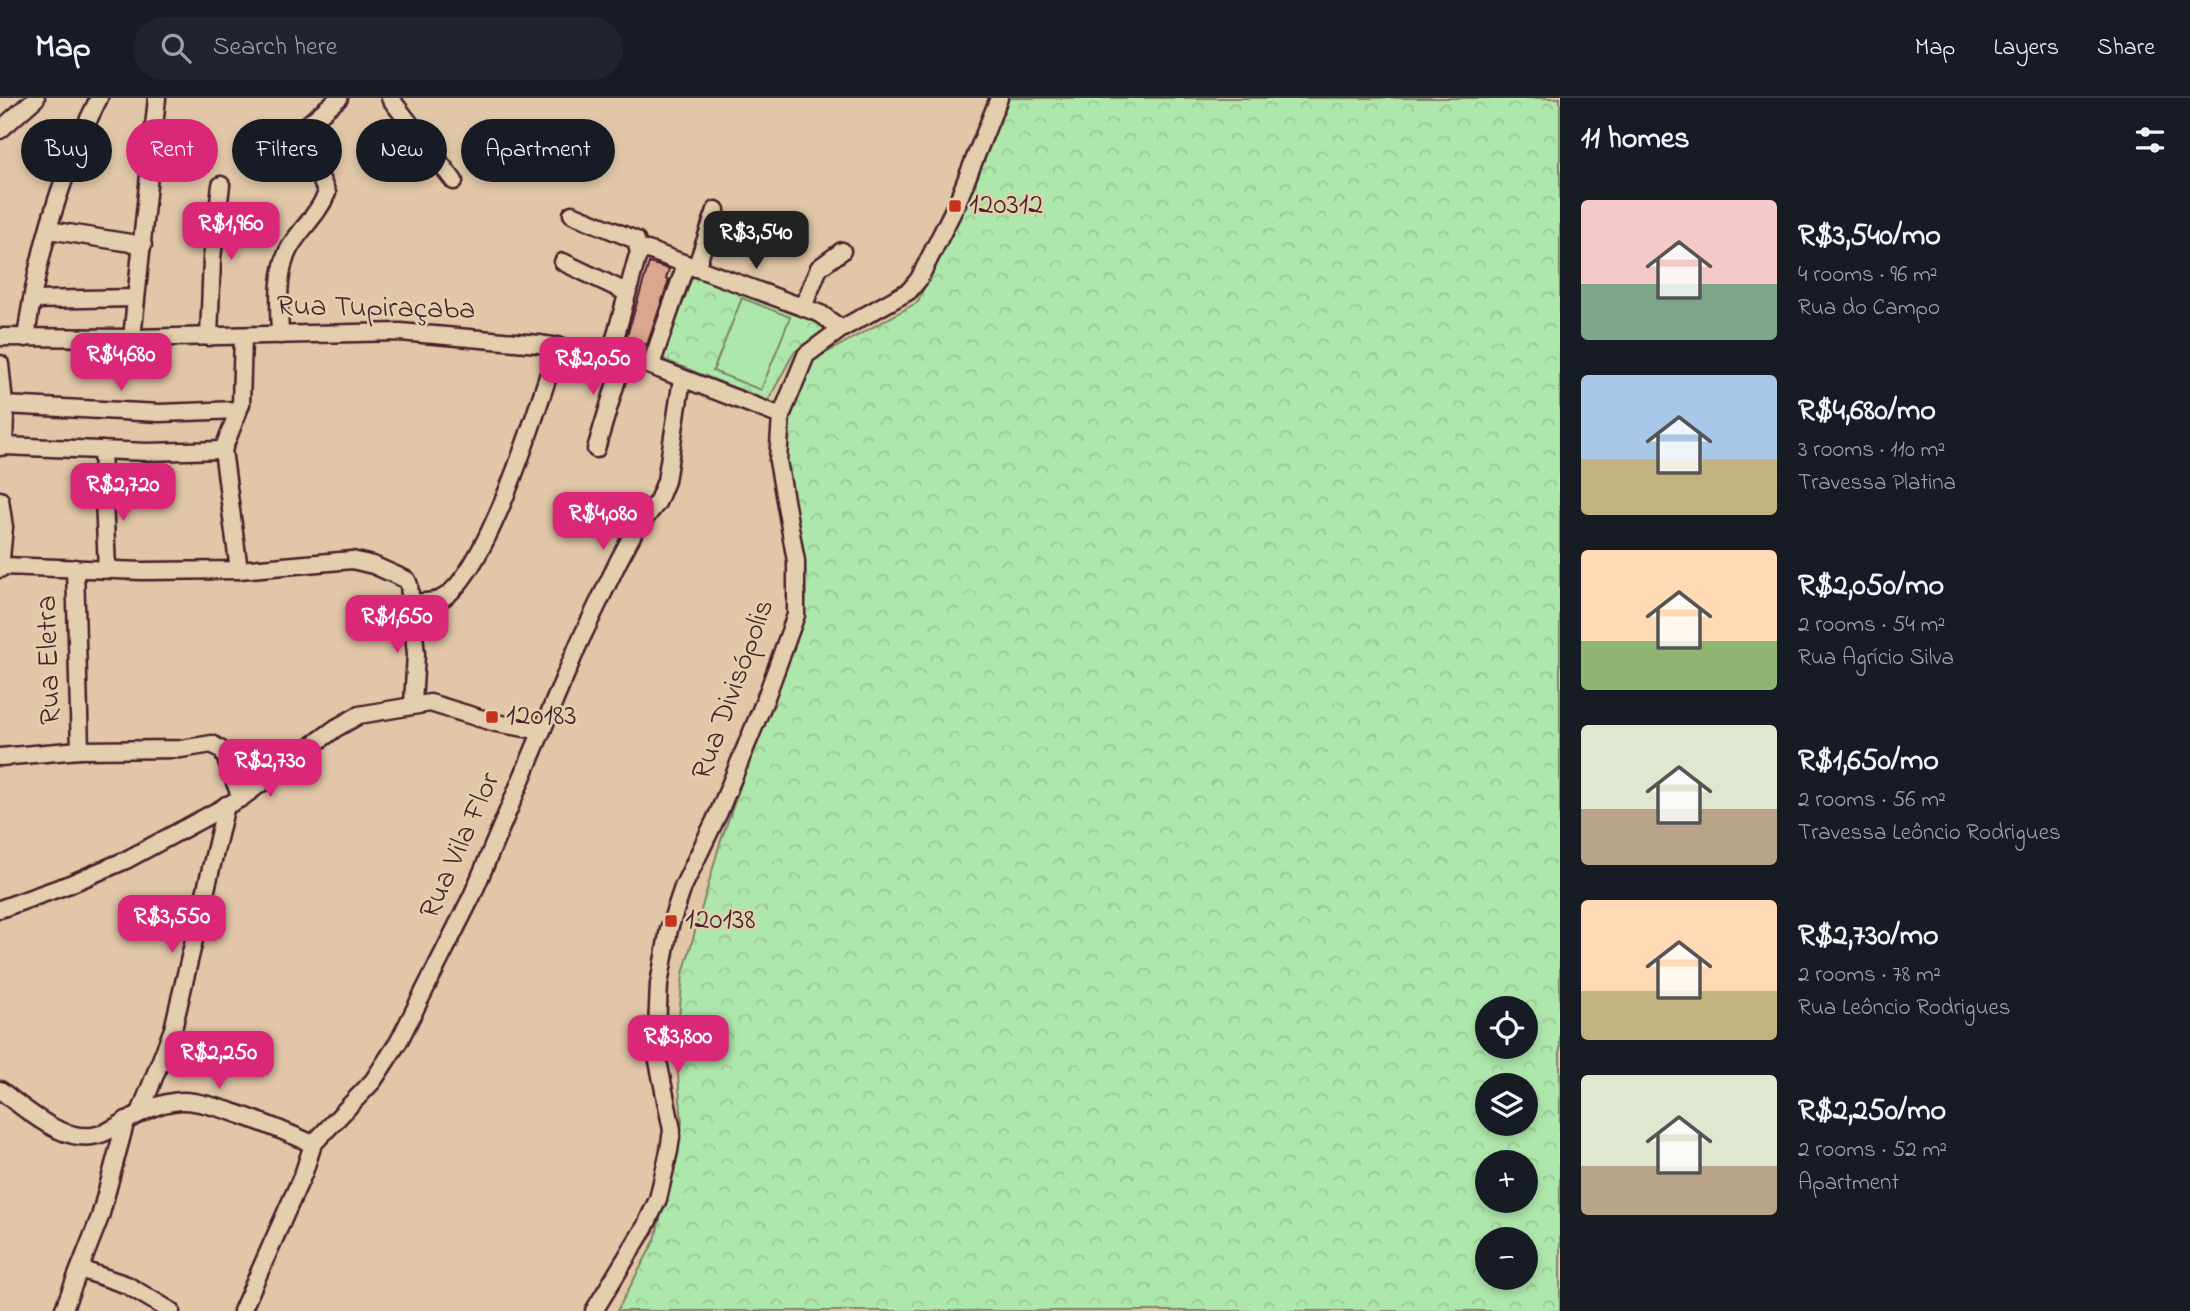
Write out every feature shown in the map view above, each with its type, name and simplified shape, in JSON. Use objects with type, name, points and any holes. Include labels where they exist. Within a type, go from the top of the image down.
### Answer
[{"type":"street","points":[[0,130],[36,98]]},
{"type":"street","points":[[26,338],[48,230],[63,180],[99,98]]},
{"type":"street","points":[[132,338],[157,98]]},
{"type":"street","points":[[280,335],[279,303],[283,269],[289,248],[318,213],[327,193],[319,175],[318,159],[294,136],[339,98]]},
{"type":"street","points":[[390,98],[454,181]]},
{"type":"street","name":"Rua Divisópolis","points":[[594,1311],[650,1218],[658,1199],[669,1151],[671,1130],[656,1051],[659,984],[669,929],[683,887],[719,812],[765,700],[796,615],[796,561],[778,461],[781,416],[806,355],[841,329],[909,291],[919,279],[957,203],[999,98]]},
{"type":"street","points":[[209,337],[212,258],[220,185]]},
{"type":"street","points":[[651,365],[716,210]]},
{"type":"street","points":[[572,215],[636,240],[644,251],[821,314],[841,329]]},
{"type":"street","points":[[48,230],[143,245]]},
{"type":"street","points":[[596,449],[618,354],[626,292],[644,251]]},
{"type":"street","points":[[803,307],[819,268],[842,251]]},
{"type":"street","points":[[563,262],[626,292]]},
{"type":"street","points":[[32,300],[135,298]]},
{"type":"street","name":"Rua Tupiraçaba","points":[[0,337],[132,338],[400,332],[558,346],[618,354],[781,416]]},
{"type":"street","points":[[239,570],[223,450],[238,411],[244,384],[243,336]]},
{"type":"street","points":[[408,603],[441,599],[472,567],[501,506],[558,346]]},
{"type":"street","points":[[0,364],[4,405],[2,446],[102,450],[223,450]]},
{"type":"street","name":"Rua Vila Flor","points":[[242,1311],[304,1172],[313,1144],[373,1082],[399,1041],[472,896],[611,575],[635,532],[657,503],[666,481],[682,379]]},
{"type":"street","points":[[4,405],[160,413],[238,411]]},
{"type":"street","points":[[102,450],[107,569]]},
{"type":"street","points":[[0,500],[4,527],[1,567],[239,570],[352,560],[373,565],[407,580],[416,654],[413,704]]},
{"type":"street","name":"Rua Eletra","points":[[75,568],[80,750]]},
{"type":"street","points":[[0,909],[126,860],[241,797],[336,728],[359,715],[413,704],[442,705],[496,723],[542,731]]},
{"type":"street","points":[[0,757],[80,750],[219,746],[233,769],[241,797]]},
{"type":"street","points":[[64,1311],[100,1217],[133,1116],[173,1029],[226,805]]},
{"type":"street","points":[[0,1090],[57,1130],[73,1136],[106,1133],[157,1104],[184,1101],[271,1125],[313,1144]]},
{"type":"street","points":[[80,1269],[127,1285],[171,1311]]},
{"type":"green space","points":[[1002,98],[1560,98],[1560,1311],[617,1311],[655,1240],[682,1123],[676,1051],[683,974],[720,843],[805,605],[781,503],[774,436],[801,367],[918,302]]},
{"type":"green space","points":[[693,275],[825,322],[830,331],[794,352],[768,401],[665,360],[663,356]]},
{"type":"green space","points":[[742,298],[790,317],[761,390],[713,371]]},
{"type":"building","points":[[649,263],[669,269],[666,279],[669,280],[647,345],[626,339]]},
{"type":"place","name":"120312","points":[[955,206]]},
{"type":"place","name":"120183","points":[[492,717]]},
{"type":"place","name":"120138","points":[[671,921]]}]
